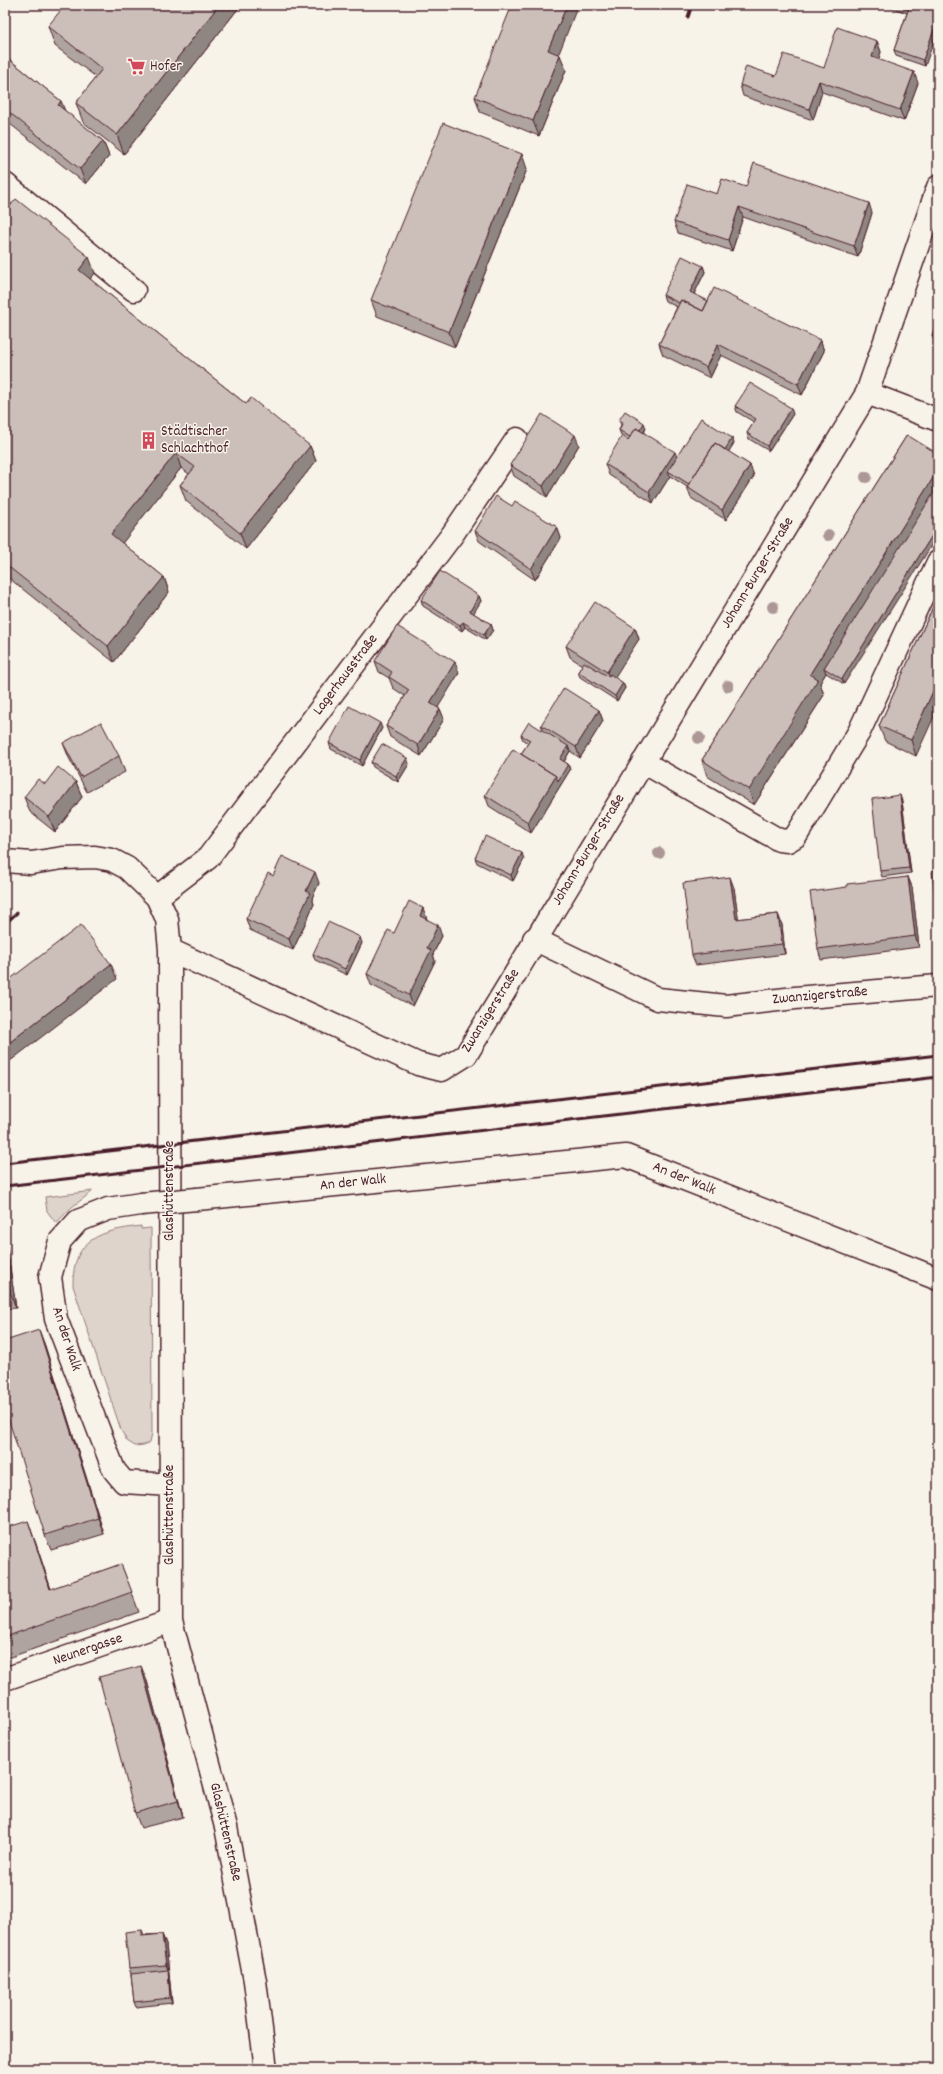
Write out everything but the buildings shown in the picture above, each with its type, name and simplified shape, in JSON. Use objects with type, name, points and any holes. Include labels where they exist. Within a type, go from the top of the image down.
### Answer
[{"type":"street","points":[[5,184],[134,290]]},
{"type":"street","name":"Johann-Burger-Straße","points":[[534,939],[867,393],[938,187]]},
{"type":"street","points":[[867,393],[938,420]]},
{"type":"street","name":"Lagerhausstraße","points":[[158,896],[208,858],[452,535],[517,439]]},
{"type":"street","points":[[643,762],[779,840],[788,841],[796,836],[859,732],[938,562]]},
{"type":"street","points":[[5,861],[32,863],[63,858],[95,857],[112,860],[127,868],[158,896],[167,919],[170,950]]},
{"type":"street","name":"Zwanzigerstraße","points":[[170,950],[418,1064],[442,1070],[466,1055],[534,939],[658,999],[726,1006],[795,998],[938,986]]},
{"type":"street","name":"Glashüttenstraße","points":[[170,950],[171,1622],[226,1827],[255,1981],[266,2069]]},
{"type":"street","name":"An der Walk","points":[[170,1484],[124,1482],[114,1470],[56,1319],[50,1277],[60,1241],[78,1221],[108,1209],[141,1204],[626,1156],[938,1279]]},
{"type":"street","name":"Neunergasse","points":[[5,1679],[171,1622]]},
{"type":"shaded area","points":[[93,1191],[72,1207],[56,1223],[47,1211],[45,1197]]},
{"type":"shaded area","points":[[141,1226],[141,1229],[151,1228],[152,1433],[150,1442],[144,1445],[135,1446],[127,1441],[121,1430],[73,1286],[74,1270],[78,1257],[84,1247],[92,1240],[102,1235],[113,1231]]},
{"type":"railway","points":[[688,17],[692,5]]},
{"type":"railway","points":[[5,924],[17,913]]},
{"type":"railway","points":[[5,1163],[938,1055]]},
{"type":"railway","points":[[5,1186],[938,1077]]},
{"type":"place","name":"Hofer","points":[[137,67]]},
{"type":"place","name":"Städtischer Schlachthof","points":[[148,441]]}]
